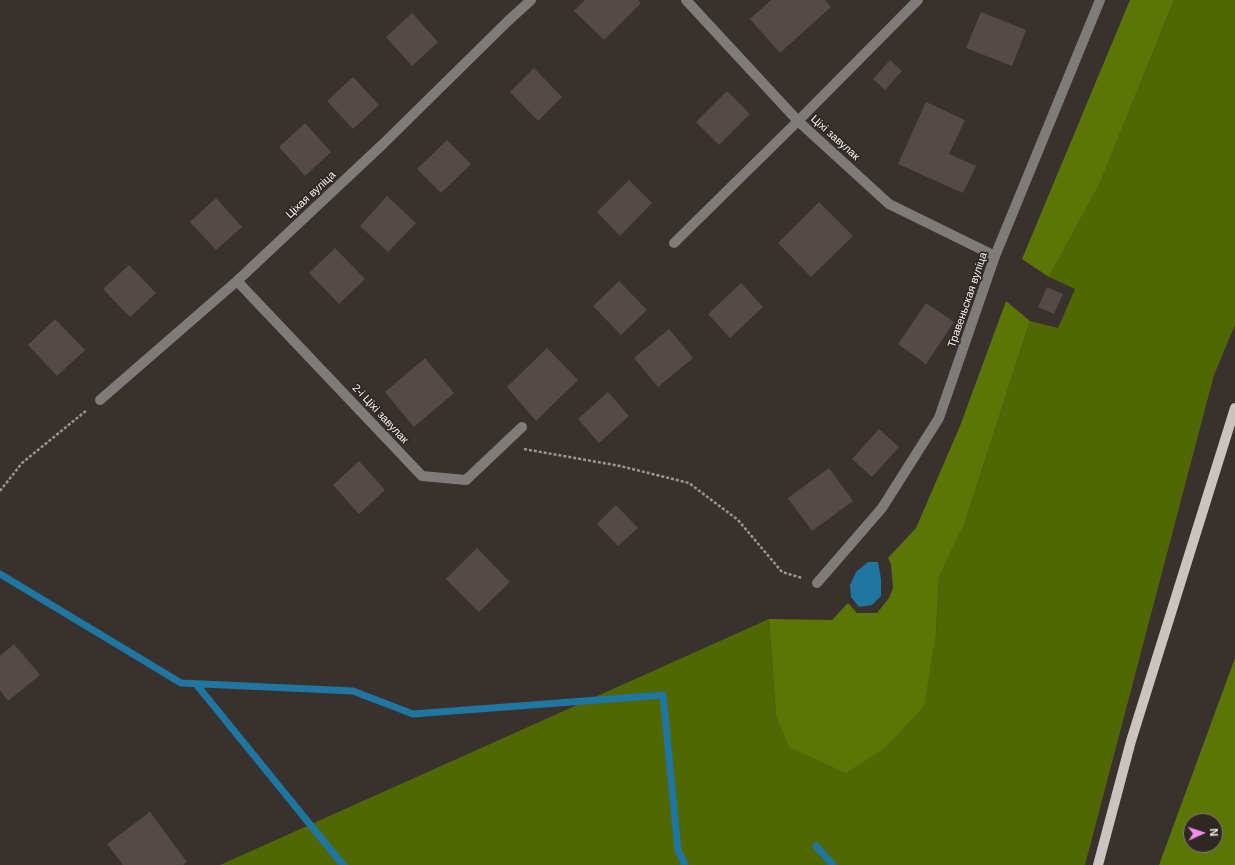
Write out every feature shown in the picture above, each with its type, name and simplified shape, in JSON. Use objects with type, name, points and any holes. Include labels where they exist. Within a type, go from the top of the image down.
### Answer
[{"type":"main road","points":[[1098,865],[1131,741],[1235,408]]},
{"type":"street","name":"Ціхая вуліца","points":[[100,400],[237,281],[383,144],[531,0]]},
{"type":"street","name":"Ціхі завулак","points":[[686,0],[798,121],[888,204],[996,256]]},
{"type":"street","points":[[674,243],[918,0]]},
{"type":"street","name":"Травеньская вуліца","points":[[817,583],[882,508],[939,418],[996,256],[1100,0]]},
{"type":"street","name":"2-і Ціхі завулак","points":[[237,281],[422,476],[466,480],[522,427]]},
{"type":"path","points":[[0,491],[22,462],[100,400]]},
{"type":"path","points":[[502,446],[620,466],[689,483],[738,520],[782,572],[817,583]]},
{"type":"green space","points":[[1130,0],[1174,0],[1100,183],[1049,277],[1022,259]]},
{"type":"green space","points":[[1174,0],[1235,0],[1235,325],[1214,375],[1085,865],[220,865],[769,619],[776,716],[936,632],[939,577],[964,525],[1030,321],[1058,328],[1075,289],[1049,277],[1100,183]]},
{"type":"green space","points":[[1006,301],[1030,321],[964,525],[939,577],[936,632],[924,706],[886,747],[846,773],[789,747],[776,716],[769,619],[832,620],[848,603],[857,613],[877,613],[889,598],[893,588],[891,564],[888,558],[916,528],[960,426]]},
{"type":"green space","points":[[1235,658],[1235,865],[1159,865]]},
{"type":"water","points":[[868,562],[878,562],[881,579],[881,596],[872,605],[859,607],[851,597],[850,585],[856,572]]},
{"type":"building","points":[[585,0],[638,0],[641,3],[604,40],[574,11]]},
{"type":"building","points":[[771,0],[825,0],[831,7],[780,53],[750,19]]},
{"type":"building","points":[[981,12],[1026,30],[1012,66],[966,48]]},
{"type":"building","points":[[412,13],[438,42],[412,66],[386,37]]},
{"type":"building","points":[[890,60],[902,71],[885,90],[873,79]]},
{"type":"building","points":[[534,68],[562,97],[538,121],[510,92]]},
{"type":"building","points":[[353,77],[379,105],[353,129],[327,101]]},
{"type":"building","points":[[727,91],[750,114],[719,145],[696,122]]},
{"type":"building","points":[[926,102],[965,120],[949,154],[976,166],[963,193],[898,164]]},
{"type":"building","points":[[305,123],[331,152],[305,176],[279,147]]},
{"type":"building","points":[[447,140],[471,164],[441,193],[417,169]]},
{"type":"building","points":[[629,180],[652,203],[620,236],[597,212]]},
{"type":"building","points":[[387,196],[416,223],[388,252],[360,226]]},
{"type":"building","points":[[216,198],[242,227],[216,250],[190,222]]},
{"type":"building","points":[[819,202],[853,236],[811,277],[778,243]]},
{"type":"building","points":[[335,248],[365,279],[339,304],[309,273]]},
{"type":"building","points":[[129,265],[156,293],[130,317],[103,289]]},
{"type":"building","points":[[619,281],[647,310],[621,335],[593,306]]},
{"type":"building","points":[[741,283],[763,307],[730,338],[708,314]]},
{"type":"building","points":[[1047,287],[1063,294],[1054,314],[1038,307]]},
{"type":"building","points":[[926,303],[954,322],[926,364],[898,344]]},
{"type":"building","points":[[55,319],[85,350],[57,376],[28,345]]},
{"type":"building","points":[[669,329],[693,358],[658,387],[634,358]]},
{"type":"building","points":[[547,348],[578,380],[536,421],[507,387]]},
{"type":"building","points":[[425,358],[454,393],[414,427],[385,392]]},
{"type":"building","points":[[608,392],[629,416],[599,443],[578,419]]},
{"type":"building","points":[[879,429],[899,447],[872,477],[852,459]]},
{"type":"building","points":[[359,461],[385,490],[359,514],[333,485]]},
{"type":"building","points":[[829,468],[853,501],[812,531],[788,498]]},
{"type":"building","points":[[616,505],[638,528],[618,546],[597,524]]},
{"type":"building","points":[[477,548],[510,582],[479,612],[446,579]]},
{"type":"building","points":[[14,644],[40,675],[8,701],[0,690],[0,656]]},
{"type":"building","points":[[150,812],[187,862],[183,865],[123,865],[107,844]]},
{"type":"waterway","points":[[0,574],[181,683],[353,691],[413,714],[663,695],[678,850],[685,865]]},
{"type":"waterway","points":[[196,684],[343,865]]},
{"type":"waterway","points":[[816,846],[833,865]]}]
